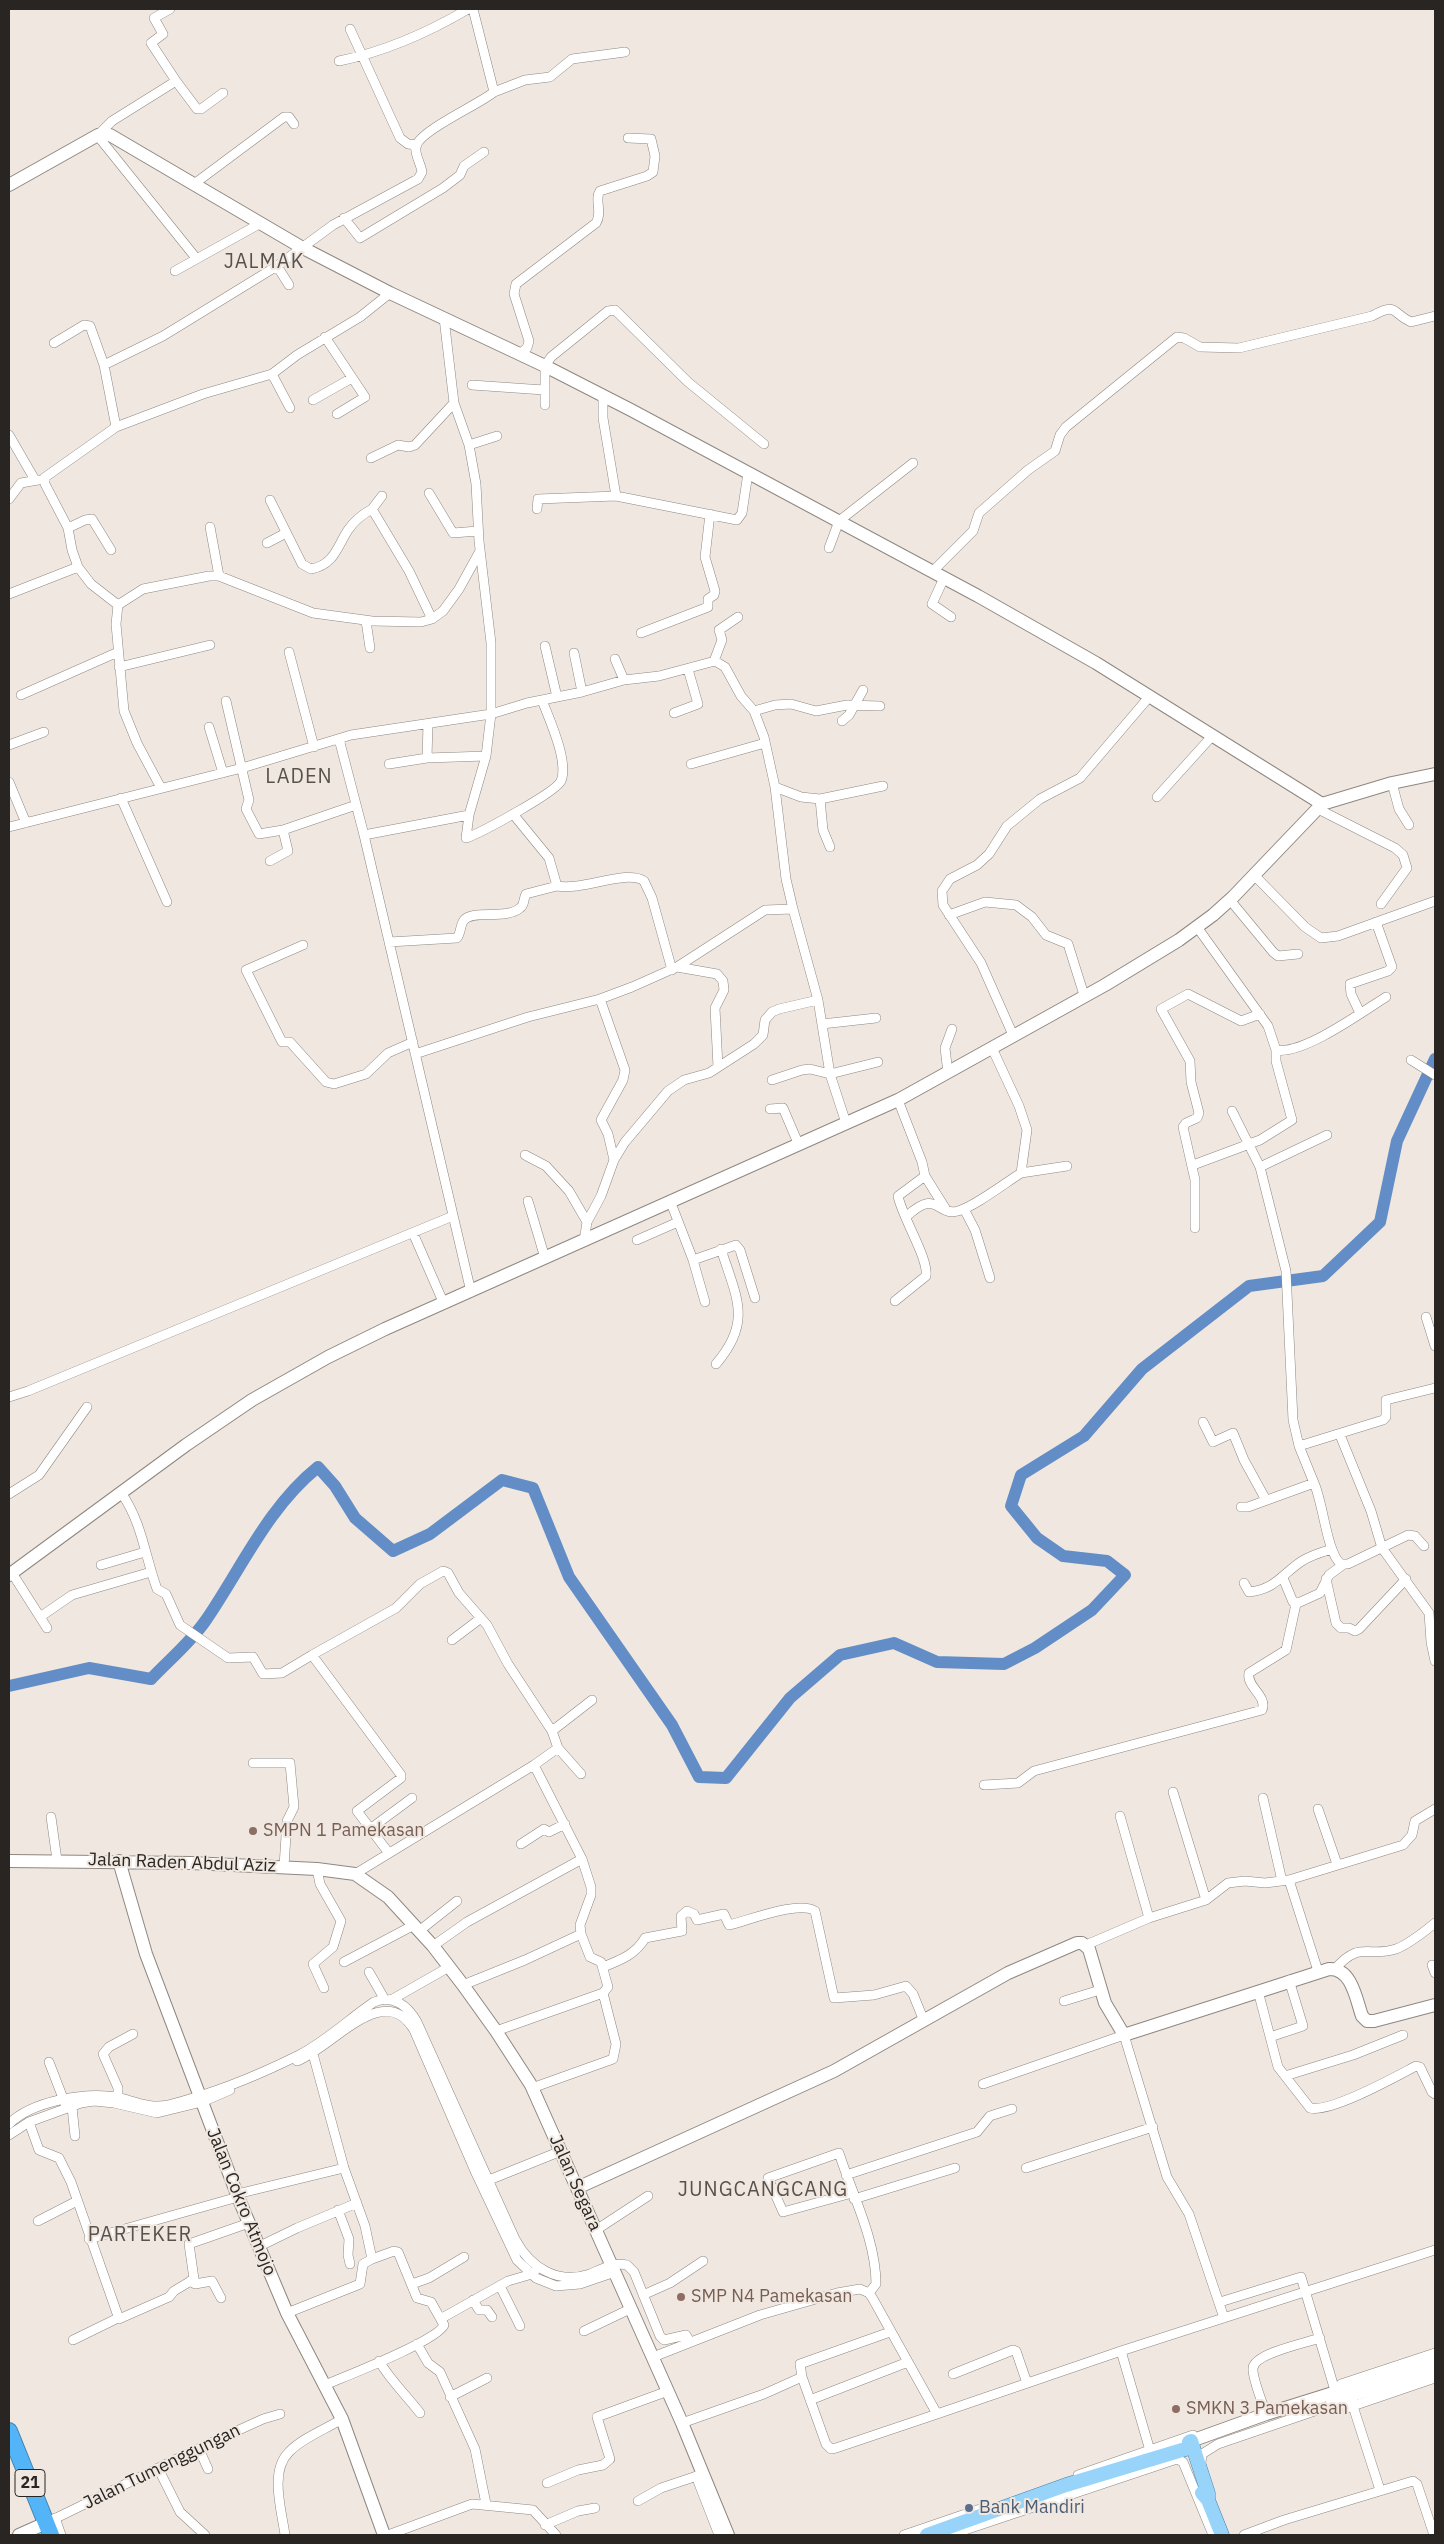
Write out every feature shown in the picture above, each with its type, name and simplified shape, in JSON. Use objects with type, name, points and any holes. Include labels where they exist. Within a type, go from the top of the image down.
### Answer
[{"type":"highway","name":"21","points":[[9,2431],[51,2525]]},
{"type":"main road","points":[[9,185],[97,135],[116,138],[301,247],[390,293],[545,366],[603,396],[839,521],[1050,636],[1212,735],[1320,807]]},
{"type":"main road","points":[[10,1574],[206,1432],[276,1386],[328,1357],[898,1100],[1153,957],[1197,927],[1230,900],[1255,876],[1320,807],[1392,783],[1435,774]]},
{"type":"main road","name":"Jalan Raden Abdul Aziz","points":[[9,1861],[118,1861],[284,1866],[355,1874]]},
{"type":"main road","name":"Jalan Cokro Atmojo","points":[[118,1861],[146,1954],[248,2223],[287,2313],[342,2419],[384,2535]]},
{"type":"main road","name":"Jalan Segara","points":[[355,1874],[377,1887],[433,1946],[496,2030],[532,2088],[668,2391],[685,2422],[700,2475],[728,2535]]},
{"type":"main road","points":[[577,2188],[834,2071],[1008,1973],[1077,1943],[1086,1944],[1100,1990],[1111,2016],[1124,2035],[1289,1980],[1335,1968],[1348,1978],[1362,2016],[1367,2021],[1374,2021],[1435,2005]]},
{"type":"main road","points":[[927,2535],[966,2529],[1152,2454],[1189,2445],[1287,2414],[1435,2361]]},
{"type":"main road","points":[[1189,2445],[1265,2412],[1343,2395],[1435,2371]]},
{"type":"main road","points":[[1189,2445],[1195,2465],[1208,2492],[1208,2500],[1222,2535]]},
{"type":"main road","points":[[19,2535],[51,2525]]},
{"type":"street","points":[[170,9],[154,18],[163,34],[151,43],[197,109],[201,109],[224,93]]},
{"type":"street","points":[[339,61],[362,56],[393,44],[468,9]]},
{"type":"street","points":[[473,9],[494,92]]},
{"type":"street","points":[[350,30],[400,138],[408,144],[417,145]]},
{"type":"street","points":[[104,365],[163,336],[277,266],[344,218],[418,179],[422,170],[416,151],[417,145],[430,131],[494,92],[525,80],[550,77],[572,59],[625,52]]},
{"type":"street","points":[[176,81],[112,120],[97,135],[196,258]]},
{"type":"street","points":[[194,184],[284,118],[289,117],[294,124]]},
{"type":"street","points":[[520,354],[527,348],[529,341],[514,294],[516,284],[596,223],[600,216],[598,196],[600,190],[653,172],[655,156],[651,140],[628,138]]},
{"type":"street","points":[[344,218],[360,238],[443,188],[461,173],[464,166],[484,152]]},
{"type":"street","points":[[175,271],[260,223]]},
{"type":"street","points":[[277,266],[289,285]]},
{"type":"street","points":[[9,499],[21,483],[39,480],[116,427],[203,394],[272,374],[325,337],[360,317],[390,293]]},
{"type":"street","points":[[932,572],[973,531],[979,513],[1028,470],[1055,451],[1060,435],[1066,428],[1177,337],[1204,347],[1239,348],[1372,316],[1388,309],[1395,310],[1412,322],[1435,316]]},
{"type":"street","points":[[545,405],[545,366],[555,353],[608,311],[615,310],[688,382],[764,444]]},
{"type":"street","points":[[444,318],[454,403],[470,445],[476,484],[478,531],[491,643],[491,714],[486,756],[469,815],[466,838],[513,814],[549,792],[561,781],[562,766],[560,754],[542,700]]},
{"type":"street","points":[[54,343],[84,325],[89,325],[104,365],[116,427]]},
{"type":"street","points":[[325,337],[364,398],[337,414]]},
{"type":"street","points":[[272,374],[290,408]]},
{"type":"street","points":[[313,400],[352,378]]},
{"type":"street","points":[[472,385],[544,390]]},
{"type":"street","points":[[603,396],[603,418],[616,496]]},
{"type":"street","points":[[371,458],[398,445],[409,447],[415,445],[454,403]]},
{"type":"street","points":[[9,435],[68,528],[72,550],[78,567],[91,584],[118,605]]},
{"type":"street","points":[[470,445],[497,436]]},
{"type":"street","points":[[830,548],[839,521],[913,463]]},
{"type":"street","points":[[537,509],[538,499],[616,496],[739,519],[748,473]]},
{"type":"street","points":[[429,493],[453,533],[478,531]]},
{"type":"street","points":[[270,500],[303,566],[311,570],[334,556],[354,522],[372,509],[382,496]]},
{"type":"street","points":[[372,509],[409,571],[432,618]]},
{"type":"street","points":[[641,633],[697,614],[708,607],[708,599],[714,592],[705,557],[710,514]]},
{"type":"street","points":[[68,528],[85,520],[92,519],[111,550]]},
{"type":"street","points":[[210,527],[219,576]]},
{"type":"street","points":[[267,542],[286,532]]},
{"type":"street","points":[[118,605],[143,589],[196,577],[219,576],[313,613],[405,623],[432,618],[449,603],[480,551]]},
{"type":"street","points":[[9,594],[78,567]]},
{"type":"street","points":[[944,578],[932,604],[951,617]]},
{"type":"street","points":[[118,605],[116,624],[124,711],[137,743],[162,788]]},
{"type":"street","points":[[714,661],[722,640],[719,630],[738,617]]},
{"type":"street","points":[[366,620],[370,648]]},
{"type":"street","points":[[119,667],[210,644]]},
{"type":"street","points":[[545,646],[558,697]]},
{"type":"street","points":[[22,695],[118,652]]},
{"type":"street","points":[[289,652],[314,747]]},
{"type":"street","points":[[574,654],[582,692]]},
{"type":"street","points":[[615,660],[624,680]]},
{"type":"street","points":[[9,827],[242,768],[363,732],[491,714],[624,680],[653,677],[714,661],[725,667],[741,696],[754,711],[766,743],[776,787],[786,879],[818,1000],[830,1074],[846,1123]]},
{"type":"street","points":[[674,713],[698,704],[688,669]]},
{"type":"street","points":[[842,721],[856,705],[863,690]]},
{"type":"street","points":[[1013,1036],[981,963],[948,915],[941,896],[944,884],[983,860],[1007,826],[1040,799],[1080,778],[1149,697]]},
{"type":"street","points":[[226,701],[249,800],[246,809],[258,833],[262,835],[283,830],[356,805]]},
{"type":"street","points":[[754,711],[775,705],[791,704],[824,711],[856,705],[880,706]]},
{"type":"street","points":[[427,758],[428,724]]},
{"type":"street","points":[[209,727],[223,773]]},
{"type":"street","points":[[9,745],[44,732]]},
{"type":"street","points":[[1157,797],[1212,735]]},
{"type":"street","points":[[339,739],[390,942],[471,1292]]},
{"type":"street","points":[[691,764],[766,743]]},
{"type":"street","points":[[389,764],[427,758],[486,756]]},
{"type":"street","points":[[9,782],[26,823]]},
{"type":"street","points":[[1392,783],[1399,809],[1409,825]]},
{"type":"street","points":[[776,787],[801,797],[820,799],[883,786]]},
{"type":"street","points":[[121,798],[167,902]]},
{"type":"street","points":[[820,799],[823,830],[830,847]]},
{"type":"street","points":[[1320,807],[1395,848],[1403,855],[1407,868],[1381,904]]},
{"type":"street","points":[[513,814],[549,858],[557,886]]},
{"type":"street","points":[[364,835],[469,815]]},
{"type":"street","points":[[270,861],[288,851],[283,830]]},
{"type":"street","points":[[1255,876],[1305,927],[1321,938],[1338,936],[1435,901]]},
{"type":"street","points":[[390,942],[457,938],[463,921],[470,916],[490,916],[516,910],[523,905],[526,894],[557,886],[579,888],[633,877],[644,881],[652,898],[674,968]]},
{"type":"street","points":[[1230,900],[1278,956],[1298,954]]},
{"type":"street","points":[[948,915],[985,902],[1003,902],[1024,909],[1046,935],[1068,944],[1084,996]]},
{"type":"street","points":[[415,1054],[528,1017],[600,999],[674,968],[766,910],[793,909]]},
{"type":"street","points":[[1360,1013],[1351,994],[1350,984],[1388,971],[1392,966],[1376,922]]},
{"type":"street","points":[[1193,1165],[1248,1145],[1289,1124],[1292,1120],[1276,1061],[1276,1050],[1270,1030],[1197,927]]},
{"type":"street","points":[[303,945],[246,970],[282,1042],[290,1042],[326,1082],[334,1084],[366,1074],[388,1053],[413,1042]]},
{"type":"street","points":[[674,968],[717,974],[723,980],[724,990],[715,1008],[718,1067]]},
{"type":"street","points":[[1195,1228],[1196,1204],[1193,1165],[1183,1127],[1186,1123],[1197,1118],[1199,1114],[1191,1082],[1191,1065],[1161,1009],[1188,994],[1241,1021],[1260,1014]]},
{"type":"street","points":[[1276,1050],[1296,1048],[1334,1030],[1386,997]]},
{"type":"street","points":[[600,999],[625,1070],[623,1080],[601,1120],[608,1134],[614,1160]]},
{"type":"street","points":[[584,1241],[587,1222],[601,1196],[614,1160],[646,1116],[668,1091],[684,1080],[708,1073],[743,1052],[762,1036],[765,1020],[772,1012],[818,1000]]},
{"type":"street","points":[[822,1024],[876,1018]]},
{"type":"street","points":[[948,1073],[945,1048],[952,1029]]},
{"type":"street","points":[[992,1048],[1019,1106],[1026,1130],[1021,1173]]},
{"type":"street","points":[[772,1080],[810,1069],[830,1074],[878,1062]]},
{"type":"street","points":[[1415,1062],[1435,1075]]},
{"type":"street","points":[[898,1100],[922,1162],[925,1176],[947,1211]]},
{"type":"street","points":[[770,1109],[783,1108],[798,1144]]},
{"type":"street","points":[[1232,1111],[1260,1167],[1286,1271],[1293,1420],[1299,1446],[1322,1503],[1335,1558],[1344,1564]]},
{"type":"street","points":[[1260,1167],[1327,1135]]},
{"type":"street","points":[[525,1155],[554,1172],[569,1191],[587,1222]]},
{"type":"street","points":[[906,1217],[917,1206],[926,1204],[937,1204],[947,1211],[954,1212],[964,1208],[1021,1173],[1067,1166]]},
{"type":"street","points":[[895,1301],[924,1280],[927,1272],[898,1196],[925,1176]]},
{"type":"street","points":[[528,1201],[545,1258]]},
{"type":"street","points":[[671,1202],[693,1260],[705,1302]]},
{"type":"street","points":[[964,1208],[975,1230],[990,1278]]},
{"type":"street","points":[[9,1397],[28,1391],[453,1216]]},
{"type":"street","points":[[637,1240],[678,1222]]},
{"type":"street","points":[[413,1233],[444,1304]]},
{"type":"street","points":[[693,1260],[732,1245],[737,1246],[755,1298]]},
{"type":"street","points":[[716,1364],[736,1336],[739,1310],[721,1249]]},
{"type":"street","points":[[1426,1317],[1435,1346]]},
{"type":"street","points":[[1299,1446],[1340,1435],[1384,1419],[1386,1400],[1435,1388]]},
{"type":"street","points":[[9,1494],[40,1475],[87,1407]]},
{"type":"street","points":[[1203,1422],[1213,1442],[1233,1433],[1244,1460],[1266,1500]]},
{"type":"street","points":[[1340,1435],[1371,1511],[1382,1548],[1429,1613],[1431,1642],[1435,1661]]},
{"type":"street","points":[[1241,1507],[1314,1483]]},
{"type":"street","points":[[122,1494],[140,1526],[145,1552],[158,1589],[166,1594],[180,1625],[228,1658],[250,1656],[263,1674],[282,1673],[396,1608],[420,1584],[443,1571],[448,1573],[459,1593],[481,1618],[552,1731],[558,1748],[569,1763],[581,1774]]},
{"type":"street","points":[[1296,1604],[1320,1593],[1326,1579],[1344,1564],[1412,1535],[1424,1546]]},
{"type":"street","points":[[1244,1583],[1247,1591],[1251,1592],[1267,1588],[1283,1578],[1302,1561],[1332,1549]]},
{"type":"street","points":[[101,1565],[145,1552]]},
{"type":"street","points":[[40,1617],[72,1595],[151,1572]]},
{"type":"street","points":[[10,1574],[47,1628]]},
{"type":"street","points":[[1283,1578],[1291,1599],[1296,1604]]},
{"type":"street","points":[[1326,1579],[1336,1623],[1341,1628],[1349,1628],[1355,1631],[1406,1579]]},
{"type":"street","points":[[984,1785],[1018,1783],[1034,1771],[1262,1710],[1263,1703],[1249,1680],[1249,1673],[1286,1650],[1296,1604]]},
{"type":"street","points":[[452,1640],[481,1618]]},
{"type":"street","points":[[312,1655],[401,1775],[401,1778],[357,1810],[388,1852]]},
{"type":"street","points":[[552,1731],[592,1700]]},
{"type":"street","points":[[355,1874],[388,1852],[534,1765],[558,1748]]},
{"type":"street","points":[[253,1764],[288,1762],[291,1767],[294,1807],[287,1821],[284,1866]]},
{"type":"street","points":[[496,2030],[603,1993],[608,1987],[603,1967],[599,1960],[590,1957],[581,1934],[580,1926],[591,1887],[582,1859],[534,1765]]},
{"type":"street","points":[[1173,1792],[1206,1900]]},
{"type":"street","points":[[370,1829],[412,1798]]},
{"type":"street","points":[[1263,1798],[1285,1880],[1318,1971]]},
{"type":"street","points":[[1318,1809],[1337,1864]]},
{"type":"street","points":[[1086,1944],[1149,1918],[1206,1900],[1228,1883],[1236,1881],[1265,1884],[1285,1880],[1407,1843],[1412,1835],[1415,1821],[1435,1809]]},
{"type":"street","points":[[1120,1816],[1149,1918]]},
{"type":"street","points":[[51,1817],[57,1860]]},
{"type":"street","points":[[521,1844],[544,1829],[549,1832],[565,1824]]},
{"type":"street","points":[[433,1946],[467,1922],[582,1859]]},
{"type":"street","points":[[317,1869],[320,1884],[341,1921],[333,1946],[313,1964],[324,1988]]},
{"type":"street","points":[[344,1962],[416,1928],[457,1901]]},
{"type":"street","points":[[603,1967],[634,1953],[642,1946],[645,1938],[682,1931],[680,1916],[687,1911],[694,1914],[697,1920],[724,1914],[729,1925],[778,1911],[813,1909],[834,1998],[874,1995],[906,1986],[913,1994],[924,2021]]},
{"type":"street","points":[[1335,1968],[1345,1957],[1355,1952],[1395,1949],[1435,1923]]},
{"type":"street","points":[[463,1985],[525,1960],[581,1934]]},
{"type":"street","points":[[387,2003],[449,1967]]},
{"type":"street","points":[[369,1972],[387,2003]]},
{"type":"street","points":[[1270,2037],[1303,2026],[1289,1980]]},
{"type":"street","points":[[1064,2001],[1100,1990]]},
{"type":"street","points":[[1258,1991],[1278,2067],[1307,2106],[1316,2110],[1364,2092],[1416,2066],[1420,2067],[1430,2089],[1435,2094]]},
{"type":"street","points":[[532,2088],[613,2058],[616,2044],[603,1993]]},
{"type":"street","points":[[9,2135],[29,2122],[87,2095],[110,2099],[157,2113],[200,2099],[313,2054],[374,2002],[403,2005],[428,2052],[486,2180],[513,2253],[536,2271],[559,2281],[576,2281],[622,2264],[631,2268],[664,2340],[686,2335],[690,2342]]},
{"type":"street","points":[[289,2062],[349,2024]]},
{"type":"street","points":[[110,2099],[118,2088],[103,2054],[109,2048],[133,2034]]},
{"type":"street","points":[[983,2084],[1124,2035],[1167,2177],[1189,2214],[1224,2318]]},
{"type":"street","points":[[1285,2076],[1353,2055],[1403,2035]]},
{"type":"street","points":[[313,2054],[344,2168],[357,2203],[372,2259]]},
{"type":"street","points":[[48,2062],[67,2105],[75,2136]]},
{"type":"street","points":[[9,2124],[26,2112],[67,2105]]},
{"type":"street","points":[[846,2175],[977,2132],[990,2116],[1012,2109]]},
{"type":"street","points":[[29,2122],[40,2151],[52,2153],[59,2158],[71,2182],[89,2239],[109,2288],[118,2318]]},
{"type":"street","points":[[1026,2168],[1153,2127]]},
{"type":"street","points":[[486,2180],[561,2151]]},
{"type":"street","points":[[871,2291],[876,2281],[874,2264],[853,2196],[839,2153],[768,2178],[783,2212],[853,2196],[955,2168]]},
{"type":"street","points":[[89,2239],[237,2195],[344,2168]]},
{"type":"street","points":[[596,2230],[648,2196]]},
{"type":"street","points":[[38,2220],[77,2201]]},
{"type":"street","points":[[258,2247],[357,2203]]},
{"type":"street","points":[[338,2210],[349,2239],[348,2255],[350,2264]]},
{"type":"street","points":[[73,2340],[118,2318],[122,2320],[145,2307],[152,2307],[169,2298],[195,2276],[189,2244],[248,2223]]},
{"type":"street","points":[[890,2332],[800,2364],[802,2377],[826,2444],[831,2449],[1121,2351],[1435,2250]]},
{"type":"street","points":[[287,2313],[360,2284],[363,2264],[396,2251],[402,2258],[418,2298],[431,2302],[442,2318],[443,2328],[417,2344],[325,2385]]},
{"type":"street","points":[[412,2284],[429,2278],[464,2257]]},
{"type":"street","points":[[643,2295],[670,2282],[703,2261]]},
{"type":"street","points":[[442,2318],[500,2286],[536,2271]]},
{"type":"street","points":[[1220,2302],[1301,2277],[1320,2338],[1380,2490]]},
{"type":"street","points":[[190,2281],[196,2284],[212,2282],[222,2298]]},
{"type":"street","points":[[500,2286],[520,2326]]},
{"type":"street","points":[[653,2357],[760,2315],[837,2293],[860,2289],[871,2291]]},
{"type":"street","points":[[871,2291],[890,2332],[937,2414]]},
{"type":"street","points":[[473,2300],[479,2310],[487,2310],[492,2317]]},
{"type":"street","points":[[584,2331],[630,2308]]},
{"type":"street","points":[[637,2322],[651,2315]]},
{"type":"street","points":[[904,2535],[1152,2454],[1265,2412],[1253,2372],[1256,2362],[1265,2355],[1320,2338]]},
{"type":"street","points":[[417,2344],[428,2362],[440,2372],[477,2454],[486,2504]]},
{"type":"street","points":[[953,2374],[1013,2350],[1016,2351],[1027,2383]]},
{"type":"street","points":[[1121,2351],[1152,2454]]},
{"type":"street","points":[[1343,2395],[1435,2353]]},
{"type":"street","points":[[379,2361],[395,2386],[401,2389],[420,2413]]},
{"type":"street","points":[[810,2400],[908,2362]]},
{"type":"street","points":[[732,2535],[685,2422],[764,2394],[802,2377]]},
{"type":"street","points":[[450,2396],[487,2378]]},
{"type":"street","points":[[1343,2395],[1435,2378]]},
{"type":"street","points":[[547,2484],[578,2470],[604,2464],[610,2458],[597,2417],[668,2391]]},
{"type":"street","points":[[1228,2535],[1200,2457],[1206,2450],[1344,2401],[1347,2408],[1343,2395]]},
{"type":"street","name":"Jalan Tumenggungan","points":[[51,2525],[158,2468],[262,2419],[280,2414]]},
{"type":"street","points":[[285,2535],[279,2493],[280,2471],[284,2460],[295,2447],[342,2419]]},
{"type":"street","points":[[198,2449],[208,2469]]},
{"type":"street","points":[[950,2535],[1176,2459],[1183,2462],[1213,2535]]},
{"type":"street","points":[[158,2468],[180,2512],[205,2535]]},
{"type":"street","points":[[638,2501],[661,2488],[700,2475],[719,2535]]},
{"type":"street","points":[[1244,2535],[1380,2490],[1415,2482],[1434,2535]]},
{"type":"street","points":[[388,2535],[461,2508],[486,2504],[529,2508],[536,2512],[545,2525],[556,2535]]},
{"type":"street","points":[[545,2525],[578,2510],[595,2508]]},
{"type":"street","points":[[51,2525],[61,2535]]},
{"type":"waterway","points":[[9,1686],[89,1668],[151,1679],[200,1628],[256,1539],[284,1501],[318,1467],[335,1486],[355,1518],[393,1551],[430,1534],[502,1480],[533,1488],[569,1577],[672,1725],[699,1777],[726,1778],[790,1698],[840,1655],[894,1643],[937,1662],[1004,1664],[1035,1648],[1092,1610],[1125,1575],[1107,1561],[1063,1556],[1037,1538],[1011,1506],[1021,1475],[1084,1436],[1142,1369],[1249,1286],[1323,1276],[1380,1222],[1397,1141],[1435,1059]]},
{"type":"place","name":"SMPN 1 Pamekasan","points":[[253,1831]]},
{"type":"place","name":"SMP N4 Pamekasan","points":[[681,2297]]},
{"type":"place","name":"SMKN 3 Pamekasan","points":[[1176,2409]]},
{"type":"place","name":"Bank Mandiri","points":[[969,2508]]},
{"type":"district","name":"JALMAK","points":[[264,262]]},
{"type":"district","name":"LADEN","points":[[299,777]]},
{"type":"district","name":"JUNGCANGCANG","points":[[763,2190]]},
{"type":"district","name":"PARTEKER","points":[[140,2235]]}]
